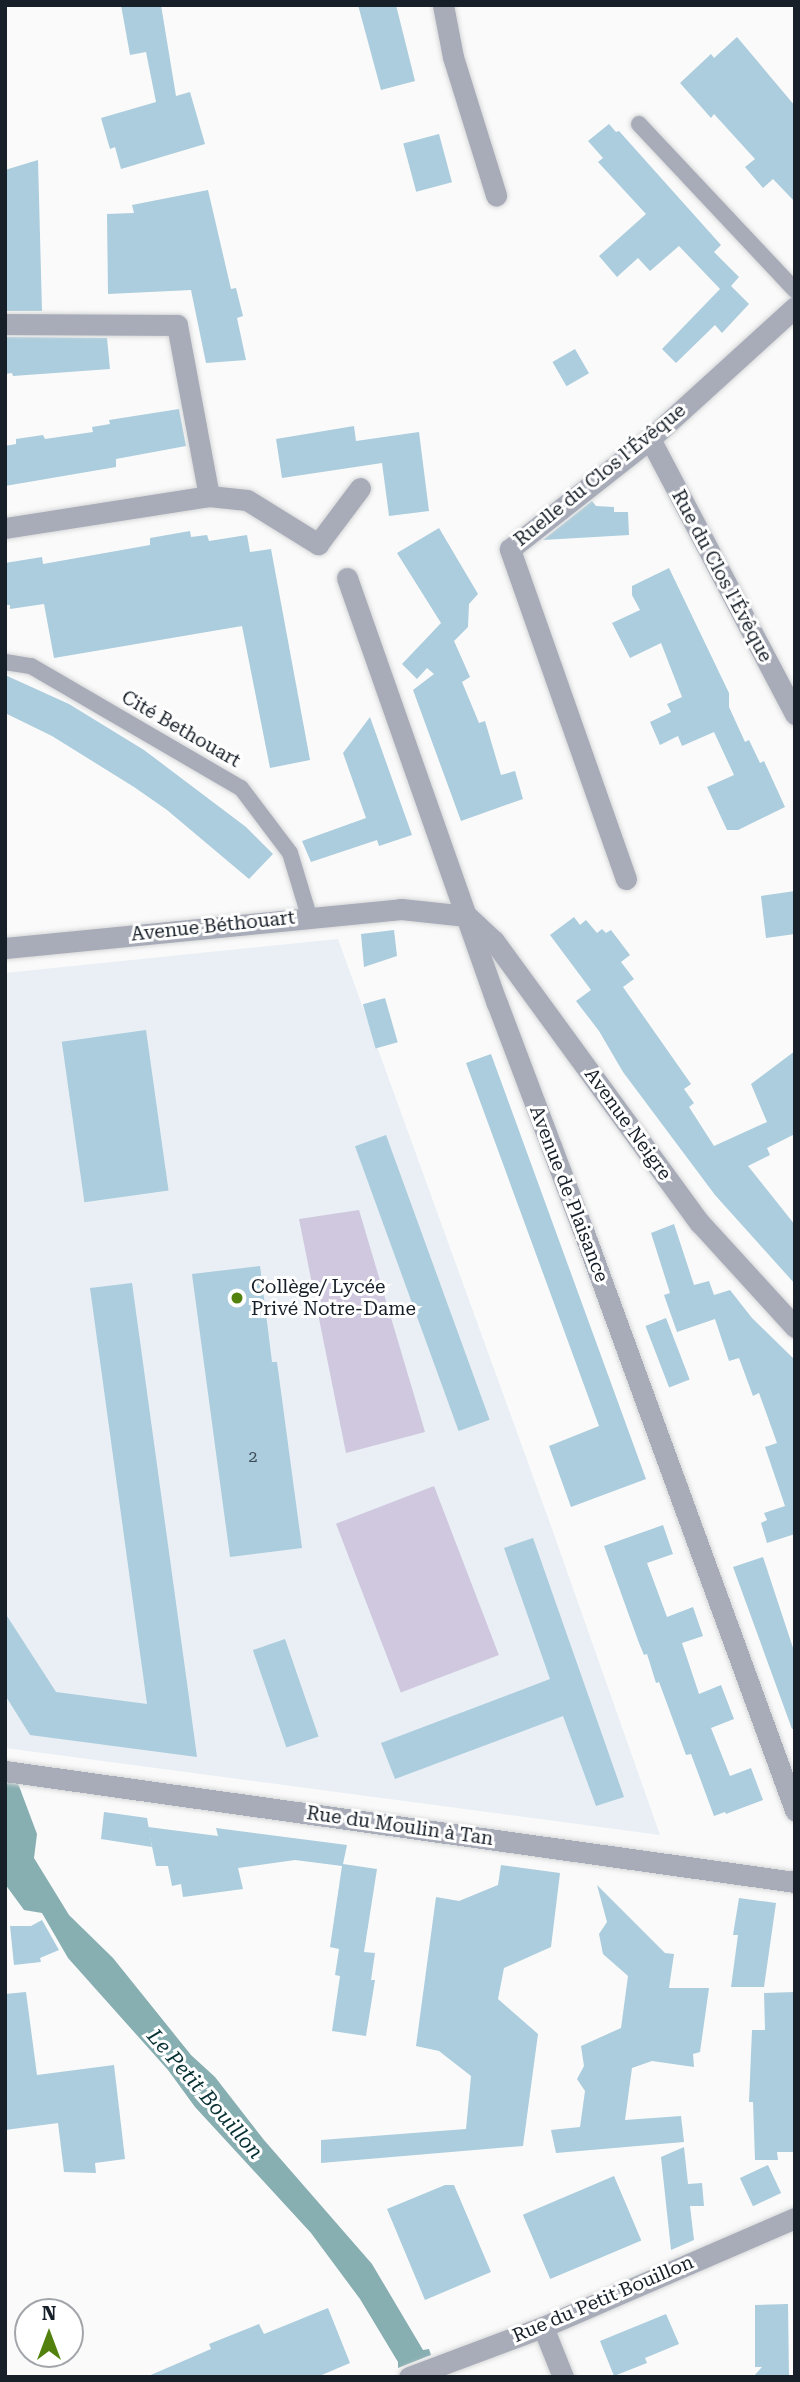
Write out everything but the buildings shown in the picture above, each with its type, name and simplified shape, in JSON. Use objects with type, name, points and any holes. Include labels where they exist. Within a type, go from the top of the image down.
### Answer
[{"type":"street","points":[[443,5],[453,57],[496,195]]},
{"type":"street","name":"Ruelle du Clos l'Évêque","points":[[626,879],[510,549],[650,439],[795,307]]},
{"type":"street","points":[[5,324],[177,325],[209,496]]},
{"type":"street","name":"Rue du Clos l'Évêque","points":[[650,439],[795,714]]},
{"type":"street","points":[[5,528],[209,496],[247,500],[317,544],[360,488]]},
{"type":"street","name":"Avenue de Plaisance","points":[[346,578],[795,1810]]},
{"type":"street","name":"Avenue Béthouart","points":[[5,948],[401,909],[467,916]]},
{"type":"street","name":"Avenue Neigre","points":[[467,916],[494,941],[700,1223],[795,1327]]},
{"type":"street","name":"Rue du Moulin à Tan","points":[[11,1771],[795,1882]]},
{"type":"street","name":"Rue du Petit Bouillon","points":[[409,2377],[542,2327],[795,2217]]},
{"type":"street","points":[[542,2327],[563,2377]]},
{"type":"lane","points":[[639,124],[795,290]]},
{"type":"lane","name":"Cité Bethouart","points":[[5,662],[31,666],[241,788],[290,853],[309,916]]},
{"type":"shaded area","name":"Collège/ Lycée Privé Notre-Dame","points":[[338,939],[660,1835],[5,1748],[5,973]]},
{"type":"shaded area","points":[[359,1210],[425,1432],[346,1453],[299,1219]]},
{"type":"shaded area","points":[[434,1486],[499,1655],[401,1693],[336,1524]]},
{"type":"water","name":"Le Petit Bouillon","points":[[5,1775],[12,1775],[19,1786],[37,1834],[34,1858],[69,1915],[113,1958],[191,2055],[215,2077],[264,2140],[372,2264],[423,2350],[429,2349],[431,2355],[398,2368],[398,2362],[360,2299],[311,2233],[195,2107],[168,2070],[68,1958],[42,1913],[24,1910],[5,1884]]},
{"type":"place","name":"Collège/ Lycée Privé Notre-Dame","points":[[237,1298]]}]
